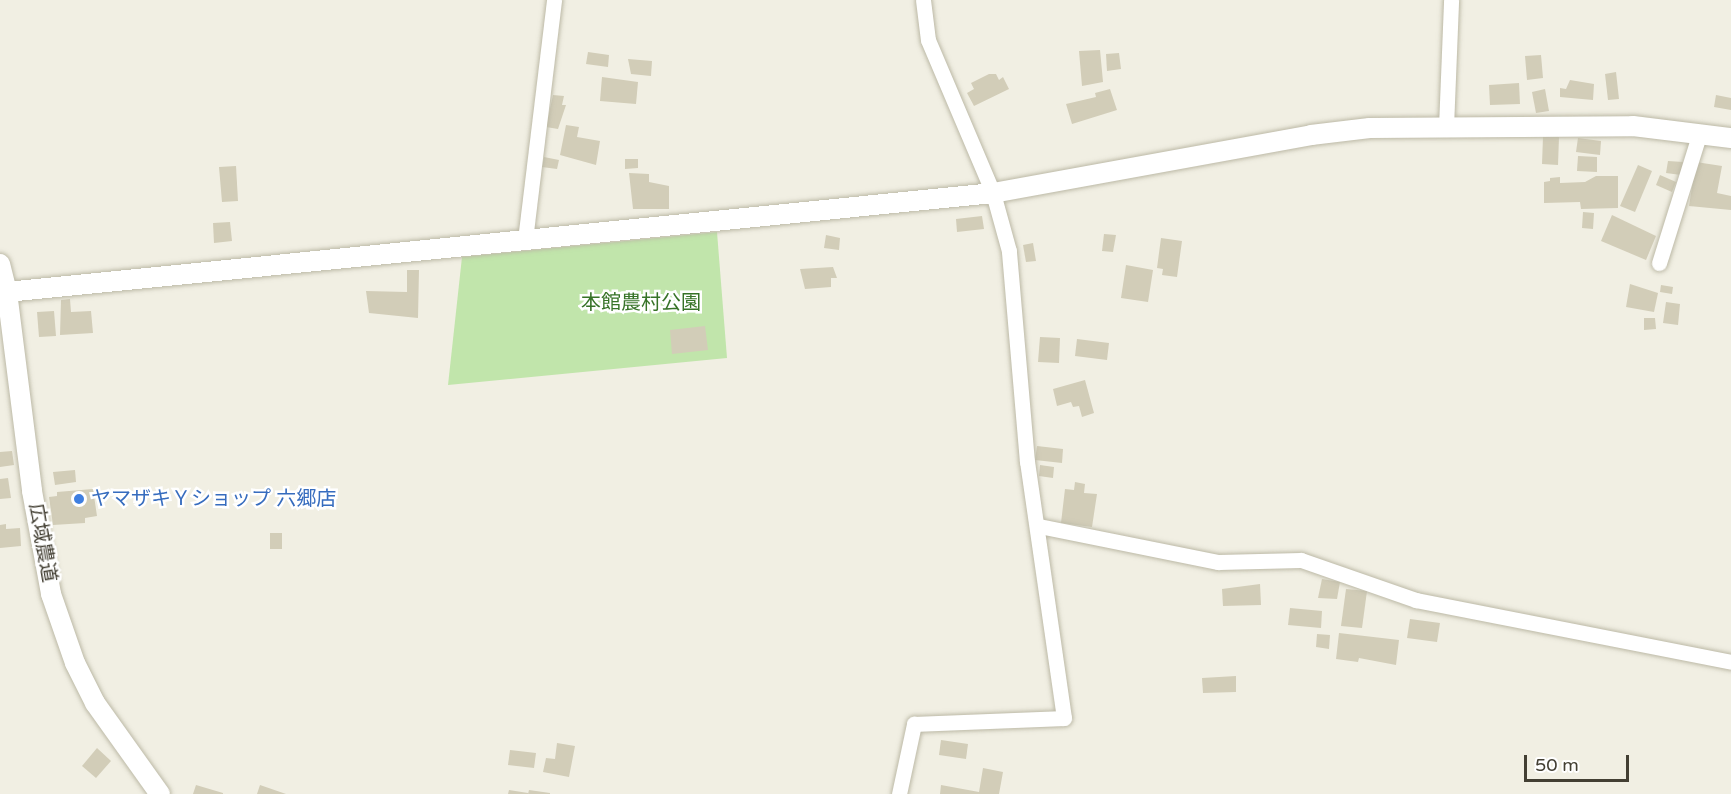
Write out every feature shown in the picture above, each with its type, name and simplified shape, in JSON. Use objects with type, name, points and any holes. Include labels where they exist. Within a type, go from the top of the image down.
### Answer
[{"type":"street","points":[[525,240],[554,0]]},
{"type":"street","points":[[898,794],[914,724],[1064,718],[1039,526],[1027,462],[1009,251],[993,194],[928,40],[922,0]]},
{"type":"street","points":[[1446,127],[1451,0]]},
{"type":"street","points":[[7,292],[993,194],[1311,135],[1446,127],[1633,126],[1700,132],[1731,138]]},
{"type":"street","points":[[1659,263],[1700,132]]},
{"type":"street","name":"広域農道","points":[[0,264],[7,292],[7,352],[51,594],[75,663],[95,702],[160,794]]},
{"type":"street","points":[[1039,526],[1218,562],[1301,560],[1416,600],[1731,662]]},
{"type":"green space","name":"本館農村公園","points":[[717,232],[727,358],[448,385],[462,257]]},
{"type":"building","points":[[1100,50],[1103,82],[1082,86],[1079,51]]},
{"type":"building","points":[[588,52],[609,55],[608,67],[586,64]]},
{"type":"building","points":[[1119,53],[1121,69],[1107,71],[1106,54]]},
{"type":"building","points":[[1541,55],[1543,78],[1527,80],[1525,56]]},
{"type":"building","points":[[628,59],[652,61],[651,76],[631,74]]},
{"type":"building","points":[[1616,72],[1619,99],[1608,100],[1605,74]]},
{"type":"building","points":[[989,74],[996,74],[999,80],[1003,77],[1009,89],[974,106],[967,93],[974,89],[971,83]]},
{"type":"building","points":[[602,77],[638,82],[636,104],[600,101]]},
{"type":"building","points":[[1570,80],[1594,84],[1593,100],[1560,97],[1560,88],[1566,89]]},
{"type":"building","points":[[1519,83],[1520,104],[1490,105],[1489,85]]},
{"type":"building","points":[[1110,89],[1117,110],[1072,124],[1066,104],[1096,97],[1095,93]]},
{"type":"building","points":[[1545,89],[1549,111],[1536,113],[1532,92]]},
{"type":"building","points":[[553,95],[564,96],[562,105],[566,105],[558,129],[546,127]]},
{"type":"building","points":[[1716,95],[1731,98],[1731,110],[1714,107]]},
{"type":"building","points":[[566,125],[579,127],[577,137],[600,141],[596,165],[560,155]]},
{"type":"building","points":[[1543,137],[1559,137],[1558,165],[1542,164]]},
{"type":"building","points":[[1578,138],[1601,141],[1600,155],[1576,152]]},
{"type":"building","points":[[1578,156],[1597,157],[1597,172],[1577,171]]},
{"type":"building","points":[[544,157],[559,160],[557,169],[542,167]]},
{"type":"building","points":[[625,159],[638,159],[638,168],[625,169]]},
{"type":"building","points":[[1668,161],[1683,162],[1681,175],[1666,173]]},
{"type":"building","points":[[1696,162],[1722,166],[1717,193],[1731,196],[1731,210],[1689,206]]},
{"type":"building","points":[[1638,165],[1652,171],[1635,212],[1620,206]]},
{"type":"building","points":[[236,166],[238,201],[222,202],[219,167]]},
{"type":"building","points":[[629,173],[649,174],[649,182],[669,186],[669,209],[633,209]]},
{"type":"building","points":[[1660,175],[1676,182],[1672,192],[1656,185]]},
{"type":"building","points":[[1596,176],[1618,176],[1618,208],[1581,209],[1580,202],[1544,203],[1544,182],[1550,181],[1550,178],[1560,177],[1560,183],[1585,182]]},
{"type":"building","points":[[1583,212],[1594,213],[1593,229],[1582,228]]},
{"type":"building","points":[[1612,215],[1656,236],[1646,260],[1601,241]]},
{"type":"building","points":[[982,216],[984,229],[957,232],[956,219]]},
{"type":"building","points":[[230,222],[232,241],[214,243],[213,223]]},
{"type":"building","points":[[1104,234],[1116,235],[1113,252],[1102,251]]},
{"type":"building","points":[[826,235],[840,238],[839,250],[824,248]]},
{"type":"building","points":[[1161,238],[1182,241],[1177,277],[1162,275],[1163,269],[1157,268]]},
{"type":"building","points":[[1033,243],[1036,261],[1026,262],[1023,245]]},
{"type":"building","points":[[1126,265],[1153,270],[1148,302],[1121,298]]},
{"type":"building","points":[[833,267],[837,278],[831,278],[831,287],[805,289],[800,269]]},
{"type":"building","points":[[407,270],[419,270],[418,318],[369,313],[366,291],[407,292]]},
{"type":"building","points":[[1630,284],[1658,293],[1654,312],[1626,307]]},
{"type":"building","points":[[1661,285],[1673,287],[1672,294],[1660,292]]},
{"type":"building","points":[[70,299],[71,312],[91,311],[93,333],[60,335],[61,300]]},
{"type":"building","points":[[1666,302],[1680,304],[1678,325],[1663,323]]},
{"type":"building","points":[[54,311],[56,336],[39,337],[37,312]]},
{"type":"building","points":[[1644,318],[1655,318],[1656,329],[1644,330]]},
{"type":"building","points":[[705,326],[708,350],[672,354],[670,330]]},
{"type":"building","points":[[1040,337],[1060,338],[1059,363],[1038,362]]},
{"type":"building","points":[[1077,339],[1109,343],[1107,360],[1075,356]]},
{"type":"building","points":[[1085,380],[1094,413],[1082,417],[1079,406],[1073,407],[1071,402],[1057,406],[1053,389]]},
{"type":"building","points":[[1037,446],[1063,449],[1062,463],[1035,460]]},
{"type":"building","points":[[12,451],[14,465],[0,467],[0,452]]},
{"type":"building","points":[[1040,465],[1054,467],[1053,478],[1039,476]]},
{"type":"building","points":[[75,470],[76,482],[55,485],[53,472]]},
{"type":"building","points":[[8,478],[11,498],[0,499],[0,479]]},
{"type":"building","points":[[1075,482],[1085,484],[1084,493],[1097,494],[1092,527],[1061,523],[1065,489],[1074,490]]},
{"type":"building","points":[[93,489],[97,516],[85,518],[85,523],[53,525],[49,497],[57,496],[57,492]]},
{"type":"building","points":[[6,524],[6,529],[20,528],[21,546],[0,548],[0,525]]},
{"type":"building","points":[[270,533],[282,533],[282,549],[270,549]]},
{"type":"building","points":[[1322,579],[1340,582],[1337,599],[1318,598]]},
{"type":"building","points":[[1260,584],[1261,605],[1223,606],[1222,589]]},
{"type":"building","points":[[1346,589],[1367,591],[1362,628],[1341,626]]},
{"type":"building","points":[[1290,608],[1322,611],[1321,628],[1288,625]]},
{"type":"building","points":[[1410,619],[1440,623],[1437,642],[1407,638]]},
{"type":"building","points":[[1339,633],[1399,640],[1396,665],[1359,658],[1358,662],[1336,659]]},
{"type":"building","points":[[1317,634],[1330,635],[1329,649],[1316,647]]},
{"type":"building","points":[[1236,676],[1236,692],[1203,693],[1202,678]]},
{"type":"building","points":[[941,740],[968,744],[966,759],[939,755]]},
{"type":"building","points":[[557,743],[575,746],[569,777],[543,772],[546,758],[555,759]]},
{"type":"building","points":[[97,748],[111,761],[96,778],[82,766]]},
{"type":"building","points":[[510,750],[536,753],[534,768],[508,765]]},
{"type":"building","points":[[983,768],[1003,772],[999,794],[940,794],[941,785],[979,792]]},
{"type":"building","points":[[196,785],[223,793],[223,794],[193,794]]},
{"type":"building","points":[[260,785],[286,794],[257,794]]},
{"type":"building","points":[[509,790],[528,793],[528,794],[508,794]]},
{"type":"building","points":[[529,790],[550,793],[550,794],[528,794]]},
{"type":"place","name":"ヤマザキＹショップ 六郷店","points":[[79,499]]}]
